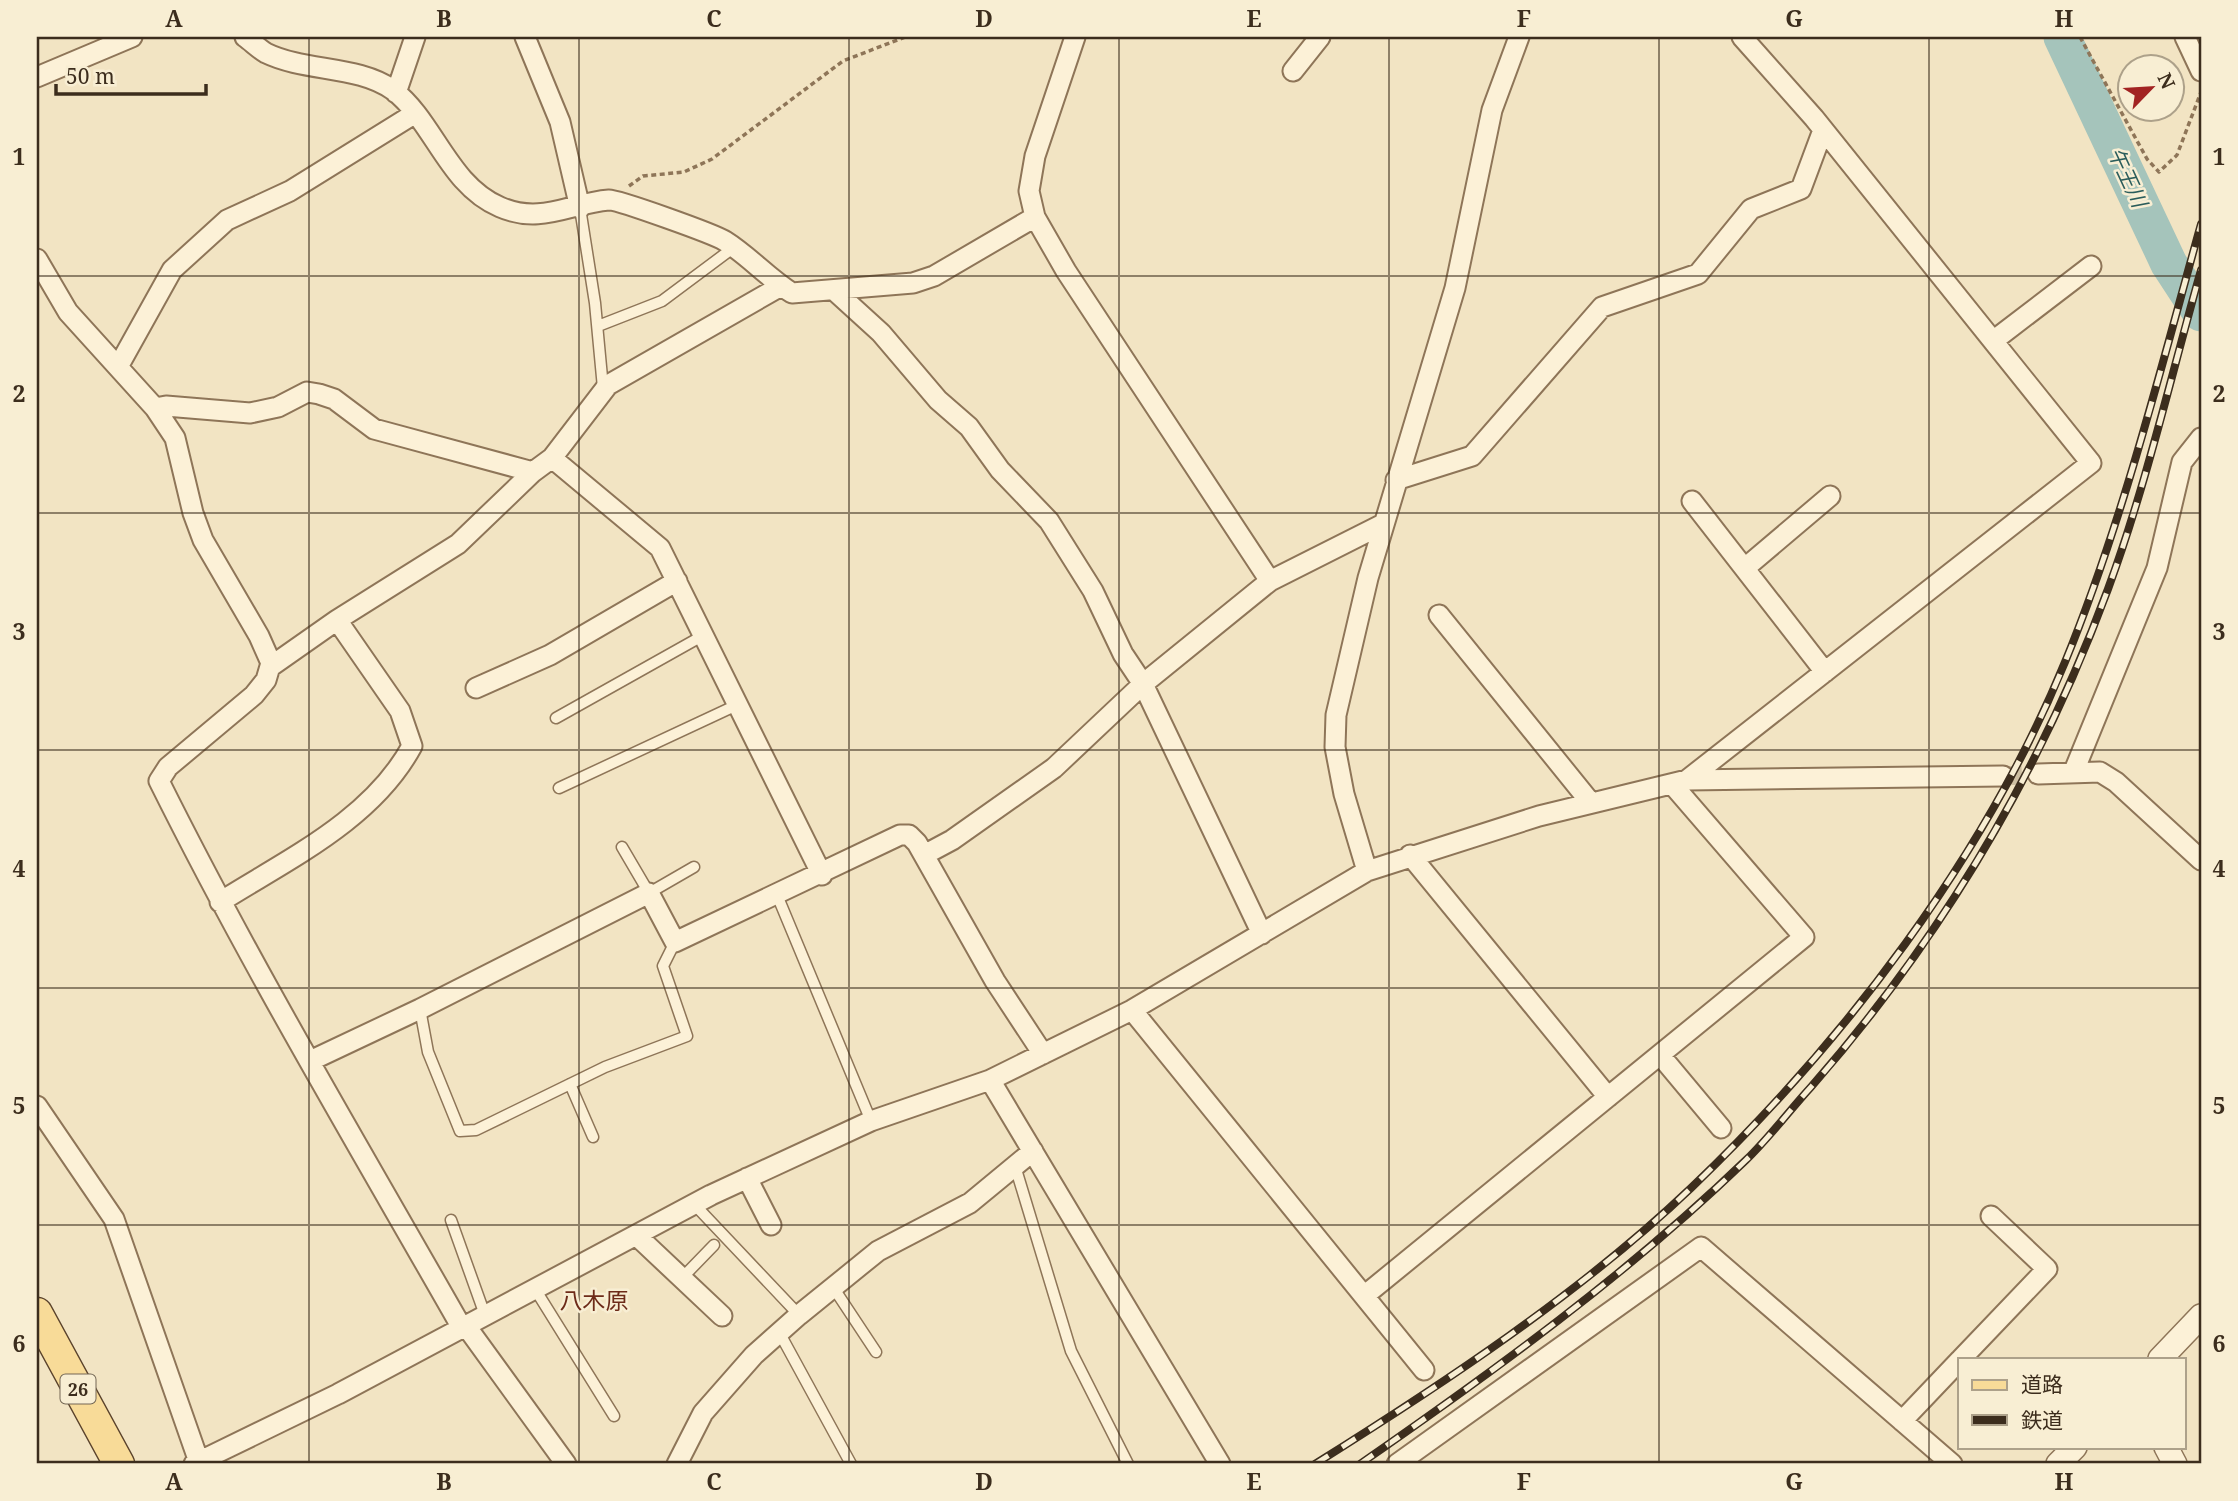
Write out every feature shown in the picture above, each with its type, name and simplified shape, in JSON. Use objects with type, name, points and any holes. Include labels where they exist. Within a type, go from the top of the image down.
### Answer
[{"type":"main road","name":"26","points":[[37,1313],[119,1464]]},
{"type":"street","points":[[37,77],[132,37]]},
{"type":"street","points":[[245,37],[265,53],[384,85],[397,93],[461,177],[476,193],[499,207],[530,215],[580,208],[611,200],[724,240],[792,293],[836,292],[913,283],[934,276],[1035,217]]},
{"type":"street","points":[[397,93],[415,37]]},
{"type":"street","points":[[525,37],[560,122],[580,208]]},
{"type":"street","points":[[1074,37],[1035,156],[1029,191],[1035,217],[1066,271],[1270,581]]},
{"type":"street","points":[[1293,71],[1320,37]]},
{"type":"street","points":[[1367,871],[1344,794],[1335,747],[1336,715],[1351,638],[1455,288],[1492,110],[1519,37]]},
{"type":"street","points":[[1680,782],[2091,463],[1823,130],[1742,37]]},
{"type":"street","points":[[2185,37],[2201,71]]},
{"type":"street","points":[[118,367],[172,270],[227,219],[290,191],[414,114]]},
{"type":"street","points":[[1396,480],[1472,456],[1602,307],[1698,274],[1751,209],[1801,189],[1823,130]]},
{"type":"street","points":[[37,259],[68,312],[155,408],[175,438],[192,513],[203,540],[259,636],[270,667],[266,680],[254,695],[168,767],[159,781],[220,902],[464,1327],[566,1464]]},
{"type":"street","points":[[1993,341],[2091,266]]},
{"type":"street","points":[[270,667],[337,620],[458,544],[533,472],[552,458],[608,385],[781,286]]},
{"type":"street","points":[[836,292],[881,333],[938,400],[970,427],[1000,470],[1049,521],[1093,592],[1123,654],[1143,684],[1262,934]]},
{"type":"street","points":[[155,408],[166,406],[250,413],[278,407],[307,392],[319,394],[334,399],[374,429],[533,472]]},
{"type":"street","points":[[2074,771],[2157,568],[2182,462],[2201,438]]},
{"type":"street","points":[[552,458],[660,548],[822,875]]},
{"type":"street","points":[[1745,568],[1830,496]]},
{"type":"street","points":[[1692,501],[1825,672]]},
{"type":"street","points":[[924,855],[952,840],[1054,768],[1143,684],[1270,581],[1383,524]]},
{"type":"street","points":[[476,688],[550,654],[677,581]]},
{"type":"street","points":[[1439,615],[1591,803]]},
{"type":"street","points":[[220,902],[352,818],[399,770],[412,746],[400,711],[337,620]]},
{"type":"street","points":[[2038,774],[2100,772],[2116,782],[2201,860]]},
{"type":"street","points":[[37,1106],[114,1219],[196,1463],[464,1327],[747,1178],[871,1121],[990,1080],[1132,1010],[1367,871],[1410,855],[1591,803],[1680,782],[2003,776]]},
{"type":"street","points":[[1364,1296],[1804,937],[1680,782]]},
{"type":"street","points":[[310,1061],[420,1009],[649,893],[675,942],[822,875],[900,835],[909,835],[924,855],[995,981],[1043,1054]]},
{"type":"street","points":[[1410,855],[1608,1097]]},
{"type":"street","points":[[1132,1010],[1424,1370]]},
{"type":"street","points":[[1660,1055],[1721,1128]]},
{"type":"street","points":[[990,1080],[1220,1464]]},
{"type":"street","points":[[677,1464],[703,1413],[754,1355],[779,1332],[878,1251],[970,1203],[1032,1151]]},
{"type":"street","points":[[747,1178],[771,1225]]},
{"type":"street","points":[[1962,1358],[2047,1269],[1991,1216]]},
{"type":"street","points":[[636,1235],[722,1316]]},
{"type":"street","points":[[1396,1464],[1701,1247],[1952,1464]]},
{"type":"street","points":[[2161,1358],[2201,1316]]},
{"type":"street","points":[[1902,1421],[1958,1362]]},
{"type":"street","points":[[2058,1464],[2074,1448]]},
{"type":"street","points":[[2167,1448],[2175,1464]]},
{"type":"lane","points":[[580,208],[598,326],[604,390]]},
{"type":"lane","points":[[598,326],[662,301],[733,248]]},
{"type":"lane","points":[[556,718],[704,635]]},
{"type":"lane","points":[[559,788],[739,704]]},
{"type":"lane","points":[[622,847],[649,893],[694,867]]},
{"type":"lane","points":[[777,895],[871,1121]]},
{"type":"lane","points":[[420,1009],[428,1052],[460,1131],[476,1129],[605,1067],[687,1036],[663,966],[675,942]]},
{"type":"lane","points":[[570,1084],[593,1137]]},
{"type":"lane","points":[[1015,1165],[1071,1351],[1129,1464]]},
{"type":"lane","points":[[694,1204],[799,1315]]},
{"type":"lane","points":[[451,1220],[485,1315]]},
{"type":"lane","points":[[682,1278],[714,1245]]},
{"type":"lane","points":[[833,1287],[876,1352]]},
{"type":"lane","points":[[535,1289],[614,1416]]},
{"type":"lane","points":[[779,1332],[851,1464]]},
{"type":"path","points":[[611,200],[643,176],[684,172],[712,159],[843,61],[905,37]]},
{"type":"path","points":[[2080,37],[2147,159],[2159,172],[2177,155],[2201,92]]},
{"type":"waterway","name":"午王川","points":[[2062,37],[2169,264],[2201,313]]},
{"type":"tunnel","points":[[2003,776],[2038,774]]},
{"type":"railway","points":[[1315,1464],[1510,1335],[1604,1264],[1649,1226],[1747,1132],[1802,1072],[1855,1010],[1905,944],[1952,876],[1994,806],[2032,735],[2065,662],[2123,500],[2201,224]]},
{"type":"railway","points":[[1360,1464],[1559,1320],[1655,1243],[1701,1202],[1771,1134],[1858,1031],[1902,973],[1944,913],[2018,789],[2081,657],[2122,550],[2158,431],[2201,270]]},
{"type":"district","name":"八木原","points":[[594,1300]]}]
